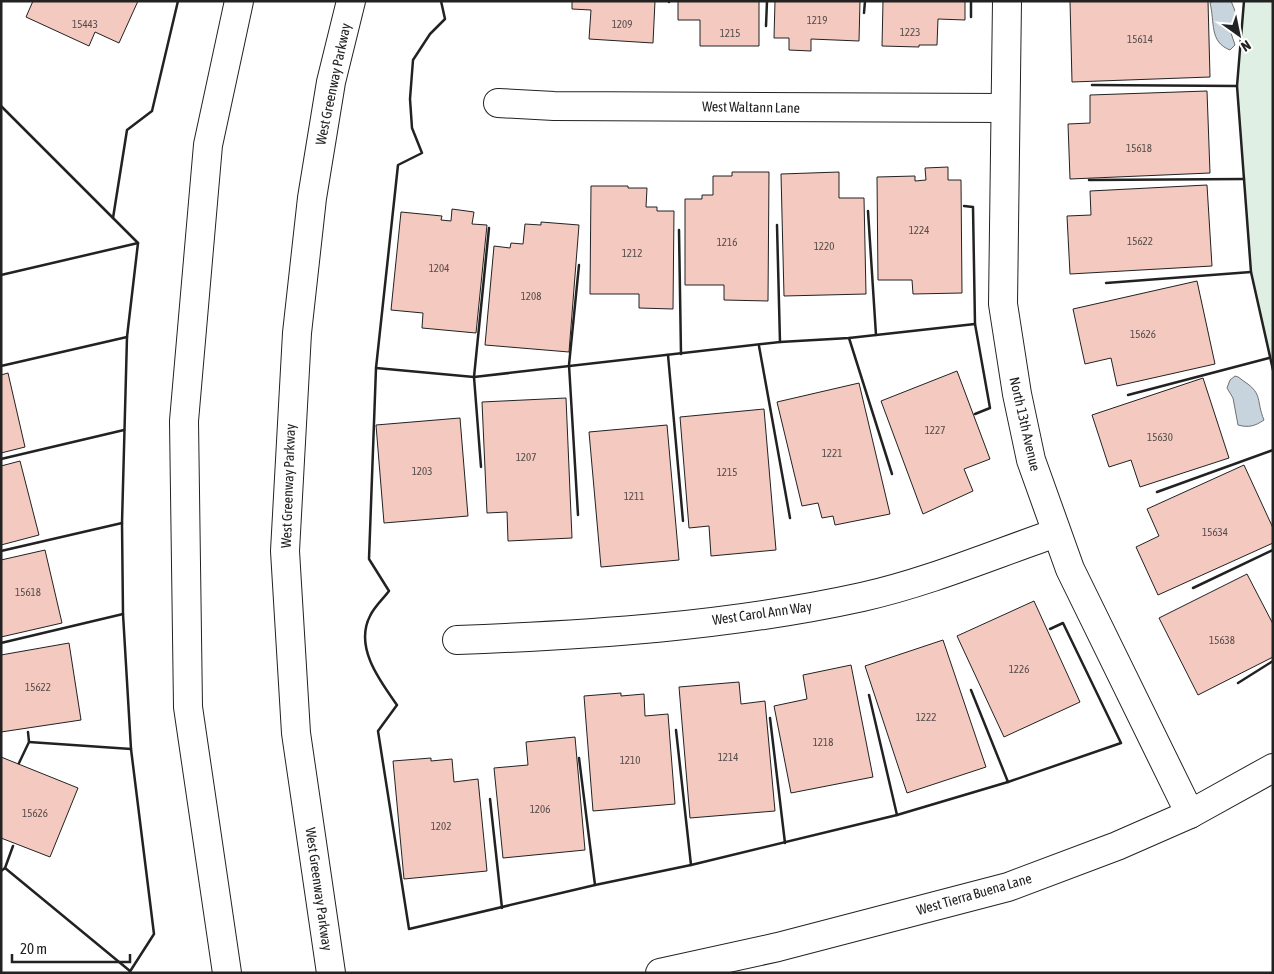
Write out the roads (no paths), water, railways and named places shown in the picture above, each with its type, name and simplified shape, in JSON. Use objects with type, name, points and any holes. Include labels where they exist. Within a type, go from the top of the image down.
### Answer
[{"type":"street","points":[[227,973],[188,707],[184,420],[208,146],[239,1]]},
{"type":"street","name":"West Greenway Parkway","points":[[331,973],[296,733],[285,551],[296,352],[312,198],[331,82],[351,1]]},
{"type":"street","name":"North 13th Avenue","points":[[1007,1],[1004,108],[1003,304],[1017,394],[1031,460],[1070,569],[1190,814]]},
{"type":"street","name":"West Waltann Lane","points":[[498,103],[563,106],[1004,108]]},
{"type":"street","name":"West Carol Ann Way","points":[[457,640],[546,637],[693,623],[815,606],[891,589],[955,569],[1056,533]]},
{"type":"street","name":"West Tierra Buena Lane","points":[[660,973],[778,947],[1008,887],[1117,846],[1190,814],[1273,768]]}]
